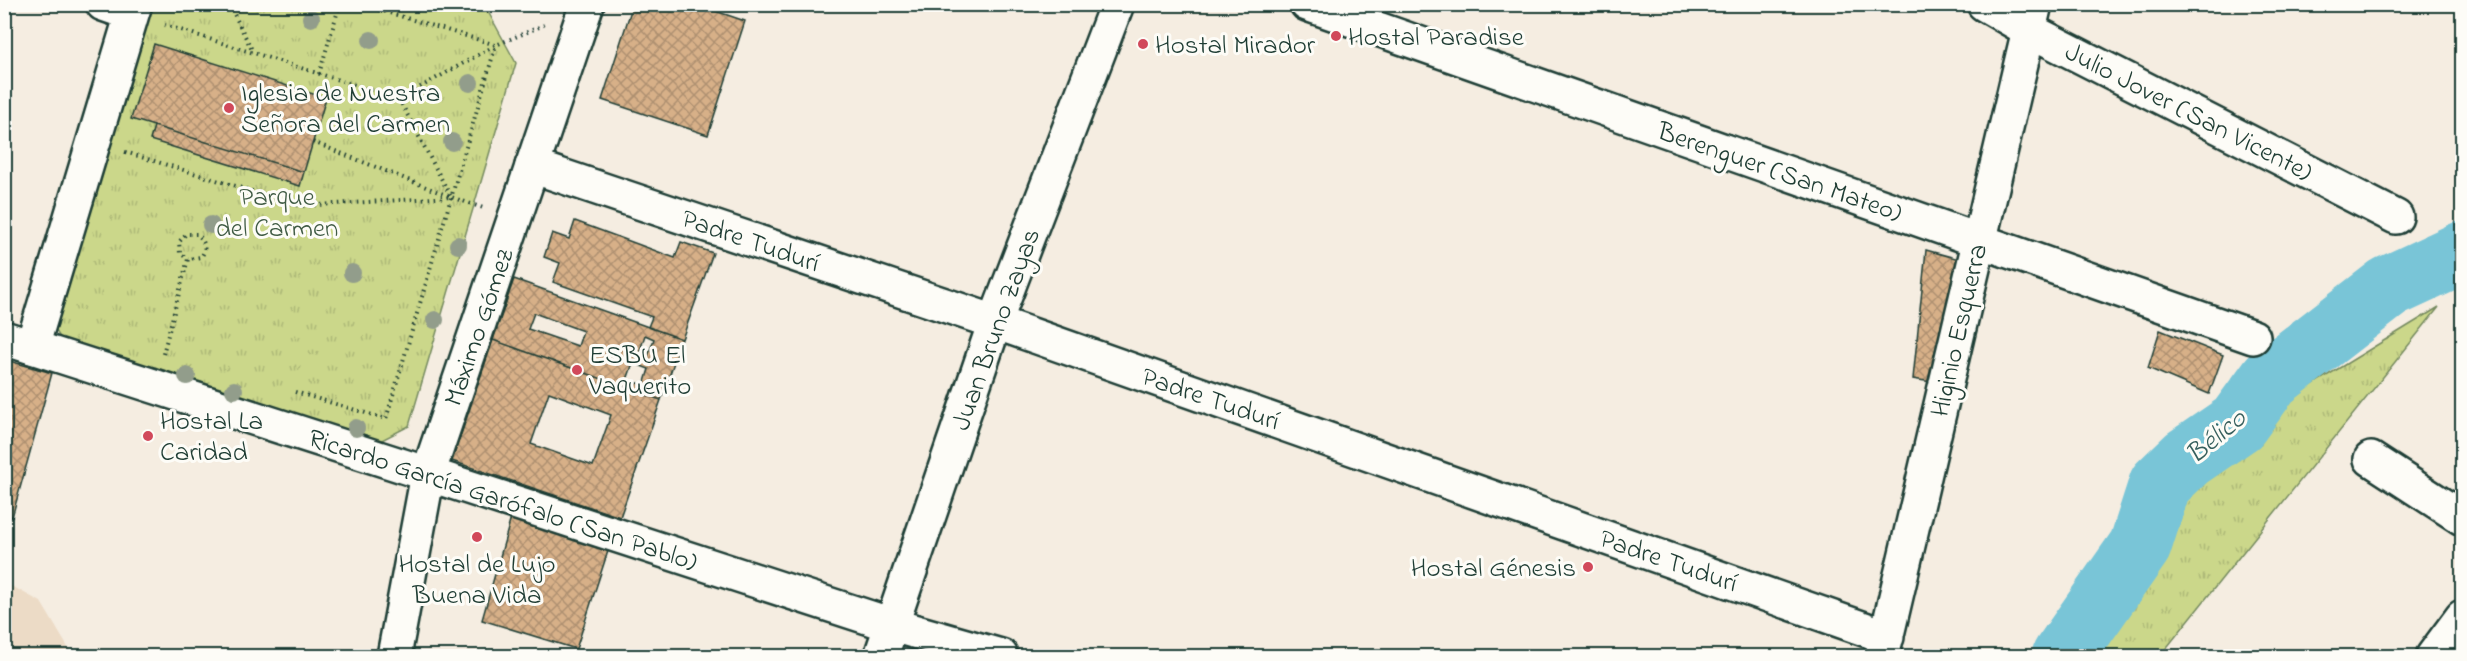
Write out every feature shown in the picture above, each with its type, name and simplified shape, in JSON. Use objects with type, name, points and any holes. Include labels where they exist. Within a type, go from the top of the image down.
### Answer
[{"type":"street","name":"Juan Bruno Zayas","points":[[881,657],[995,322],[1117,4]]},
{"type":"street","name":"Berenguer (San Mateo)","points":[[1307,4],[2253,337]]},
{"type":"street","name":"Julio Jover (San Vicente)","points":[[1984,4],[2032,17],[2396,216]]},
{"type":"street","name":"Máximo Gómez","points":[[394,657],[428,474],[584,5]]},
{"type":"street","points":[[18,342],[93,143],[124,8]]},
{"type":"street","name":"Higinio Esquerra","points":[[1884,647],[2032,17]]},
{"type":"street","name":"Padre Tudurí","points":[[532,166],[995,322],[1884,647]]},
{"type":"street","name":"Ricardo García Garófalo (San Pablo)","points":[[18,342],[892,626],[1001,657]]},
{"type":"street","points":[[2371,459],[2463,518]]},
{"type":"street","points":[[2433,657],[2463,617]]},
{"type":"path","points":[[229,4],[253,52]]},
{"type":"path","points":[[319,74],[340,4]]},
{"type":"path","points":[[360,4],[496,45]]},
{"type":"path","points":[[124,8],[399,99],[451,197]]},
{"type":"path","points":[[399,99],[496,45]]},
{"type":"path","points":[[290,391],[386,419],[496,45]]},
{"type":"path","points":[[313,142],[451,197]]},
{"type":"path","points":[[93,143],[301,206],[451,197]]},
{"type":"path","points":[[186,234],[197,234],[205,245],[204,253],[197,259],[188,259],[180,253],[179,242],[186,234]]},
{"type":"path","points":[[163,353],[188,259]]},
{"type":"path","points":[[152,349],[174,356]]},
{"type":"shaded area","points":[[4,582],[41,602],[73,656],[5,656]]},
{"type":"green space","name":"Parque del Carmen","points":[[474,4],[486,8],[516,63],[409,426],[380,441],[63,342],[46,316],[148,5]]},
{"type":"green space","points":[[2439,307],[2160,656],[2076,656],[2150,550],[2159,517],[2206,458],[2241,447],[2279,405]]},
{"type":"building","points":[[633,4],[695,4],[745,21],[708,135],[602,100]]},
{"type":"building","name":"Iglesia de Nuestra Señora del Carmen","points":[[154,44],[326,98],[304,172],[131,119]]},
{"type":"building","points":[[154,126],[304,172],[300,186],[150,140]]},
{"type":"building","points":[[575,221],[675,258],[681,242],[713,253],[682,339],[648,327],[652,317],[553,282],[560,263],[544,257],[552,233],[569,239]]},
{"type":"building","points":[[1926,250],[1963,260],[1938,383],[1913,379]]},
{"type":"building","points":[[514,279],[682,339],[661,400],[493,340]],"holes":[[[534,313],[583,331],[578,346],[528,329]],[[645,335],[654,339],[647,359],[638,357]],[[633,363],[649,369],[644,385],[627,380]]]},
{"type":"building","points":[[2160,330],[2223,355],[2209,394],[2148,368]]},
{"type":"building","points":[[493,340],[661,400],[620,517],[452,461]],"holes":[[[549,392],[611,415],[593,466],[531,444]]]},
{"type":"building","points":[[6,360],[52,373],[12,517],[4,515]]},
{"type":"building","points":[[511,518],[609,548],[576,649],[482,620]]},
{"type":"waterway","name":"Bélico","points":[[2063,656],[2140,546],[2160,484],[2187,458],[2238,423],[2270,379],[2389,287],[2462,253]]},
{"type":"place","name":"Hostal Paradise","points":[[1336,36]]},
{"type":"place","name":"Hostal Mirador","points":[[1143,44]]},
{"type":"place","name":"Iglesia de Nuestra Señora del Carmen","points":[[229,108]]},
{"type":"place","name":"ESBU El Vaquerito","points":[[577,370]]},
{"type":"place","name":"Hostal La Caridad","points":[[148,436]]},
{"type":"place","name":"Hostal de Lujo Buena Vida","points":[[477,537]]},
{"type":"place","name":"Hostal Génesis","points":[[1588,567]]}]
